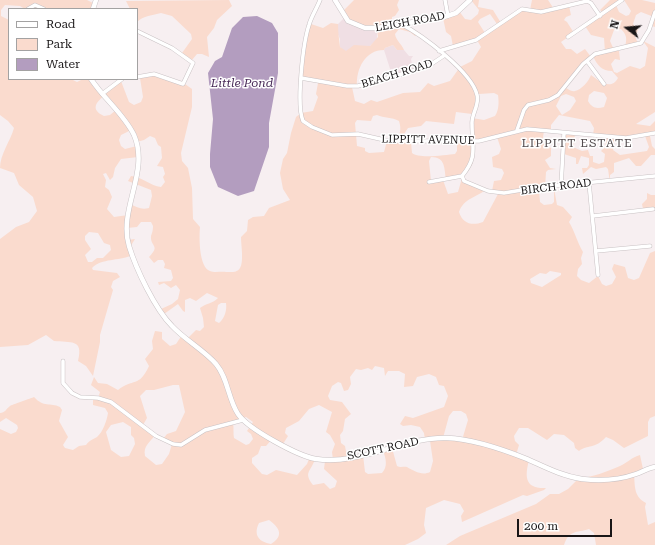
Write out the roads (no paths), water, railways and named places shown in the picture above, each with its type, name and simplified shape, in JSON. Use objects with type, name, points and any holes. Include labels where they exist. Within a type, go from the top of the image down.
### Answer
[{"type":"street","name":"LIPPITT AVENUE","points":[[320,0],[309,25],[301,78],[301,116],[307,125],[318,130],[332,135],[358,134],[389,141],[473,141],[483,140],[517,130],[532,129],[626,138],[655,133]]},
{"type":"street","name":"LEIGH ROAD","points":[[335,0],[348,21],[358,26],[373,29],[448,16],[456,13],[470,0]]},
{"type":"street","points":[[445,0],[448,16]]},
{"type":"street","points":[[568,37],[622,0]]},
{"type":"street","name":"BEACH ROAD","points":[[439,51],[473,41],[522,9],[541,12],[587,1],[591,3],[600,16]]},
{"type":"street","points":[[30,8],[35,5],[42,8]]},
{"type":"street","points":[[517,130],[524,110],[528,105],[546,101],[558,95],[587,61],[595,54],[641,43],[647,34],[655,12]]},
{"type":"street","points":[[417,21],[414,29],[418,34]]},
{"type":"street","points":[[401,24],[418,34],[460,68],[477,93],[478,100],[472,118],[472,162],[462,176],[429,182]]},
{"type":"street","points":[[138,32],[172,48],[193,61],[187,79],[183,84],[154,74],[138,77]]},
{"type":"street","name":"BEACH ROAD","points":[[301,78],[347,86],[358,86],[427,67],[444,55]]},
{"type":"street","points":[[587,61],[604,84]]},
{"type":"street","name":"SCOTT ROAD","points":[[93,80],[102,94],[124,119],[134,136],[137,147],[138,168],[126,228],[133,258],[164,317],[215,363],[220,370],[234,406],[243,420],[289,449],[317,459],[362,456],[441,438],[458,438],[493,447],[576,478],[615,479],[655,467]]},
{"type":"street","points":[[102,94],[121,80]]},
{"type":"street","points":[[561,186],[564,133]]},
{"type":"street","name":"BIRCH ROAD","points":[[462,176],[465,182],[494,192],[508,193],[534,188],[655,176]]},
{"type":"street","points":[[589,183],[598,274]]},
{"type":"street","points":[[593,216],[652,210]]},
{"type":"street","points":[[596,250],[650,246]]},
{"type":"street","points":[[63,361],[64,383],[72,393],[80,397],[98,398],[111,402],[156,436],[172,444],[182,445],[205,430],[243,420]]},
{"type":"water","name":"Little Pond","points":[[257,16],[272,23],[278,33],[278,73],[269,123],[269,147],[254,191],[238,196],[218,187],[210,167],[213,119],[208,73],[215,61],[222,57],[232,28],[243,17]]},
{"type":"district","name":"LIPPITT ESTATE","points":[[577,143]]}]
